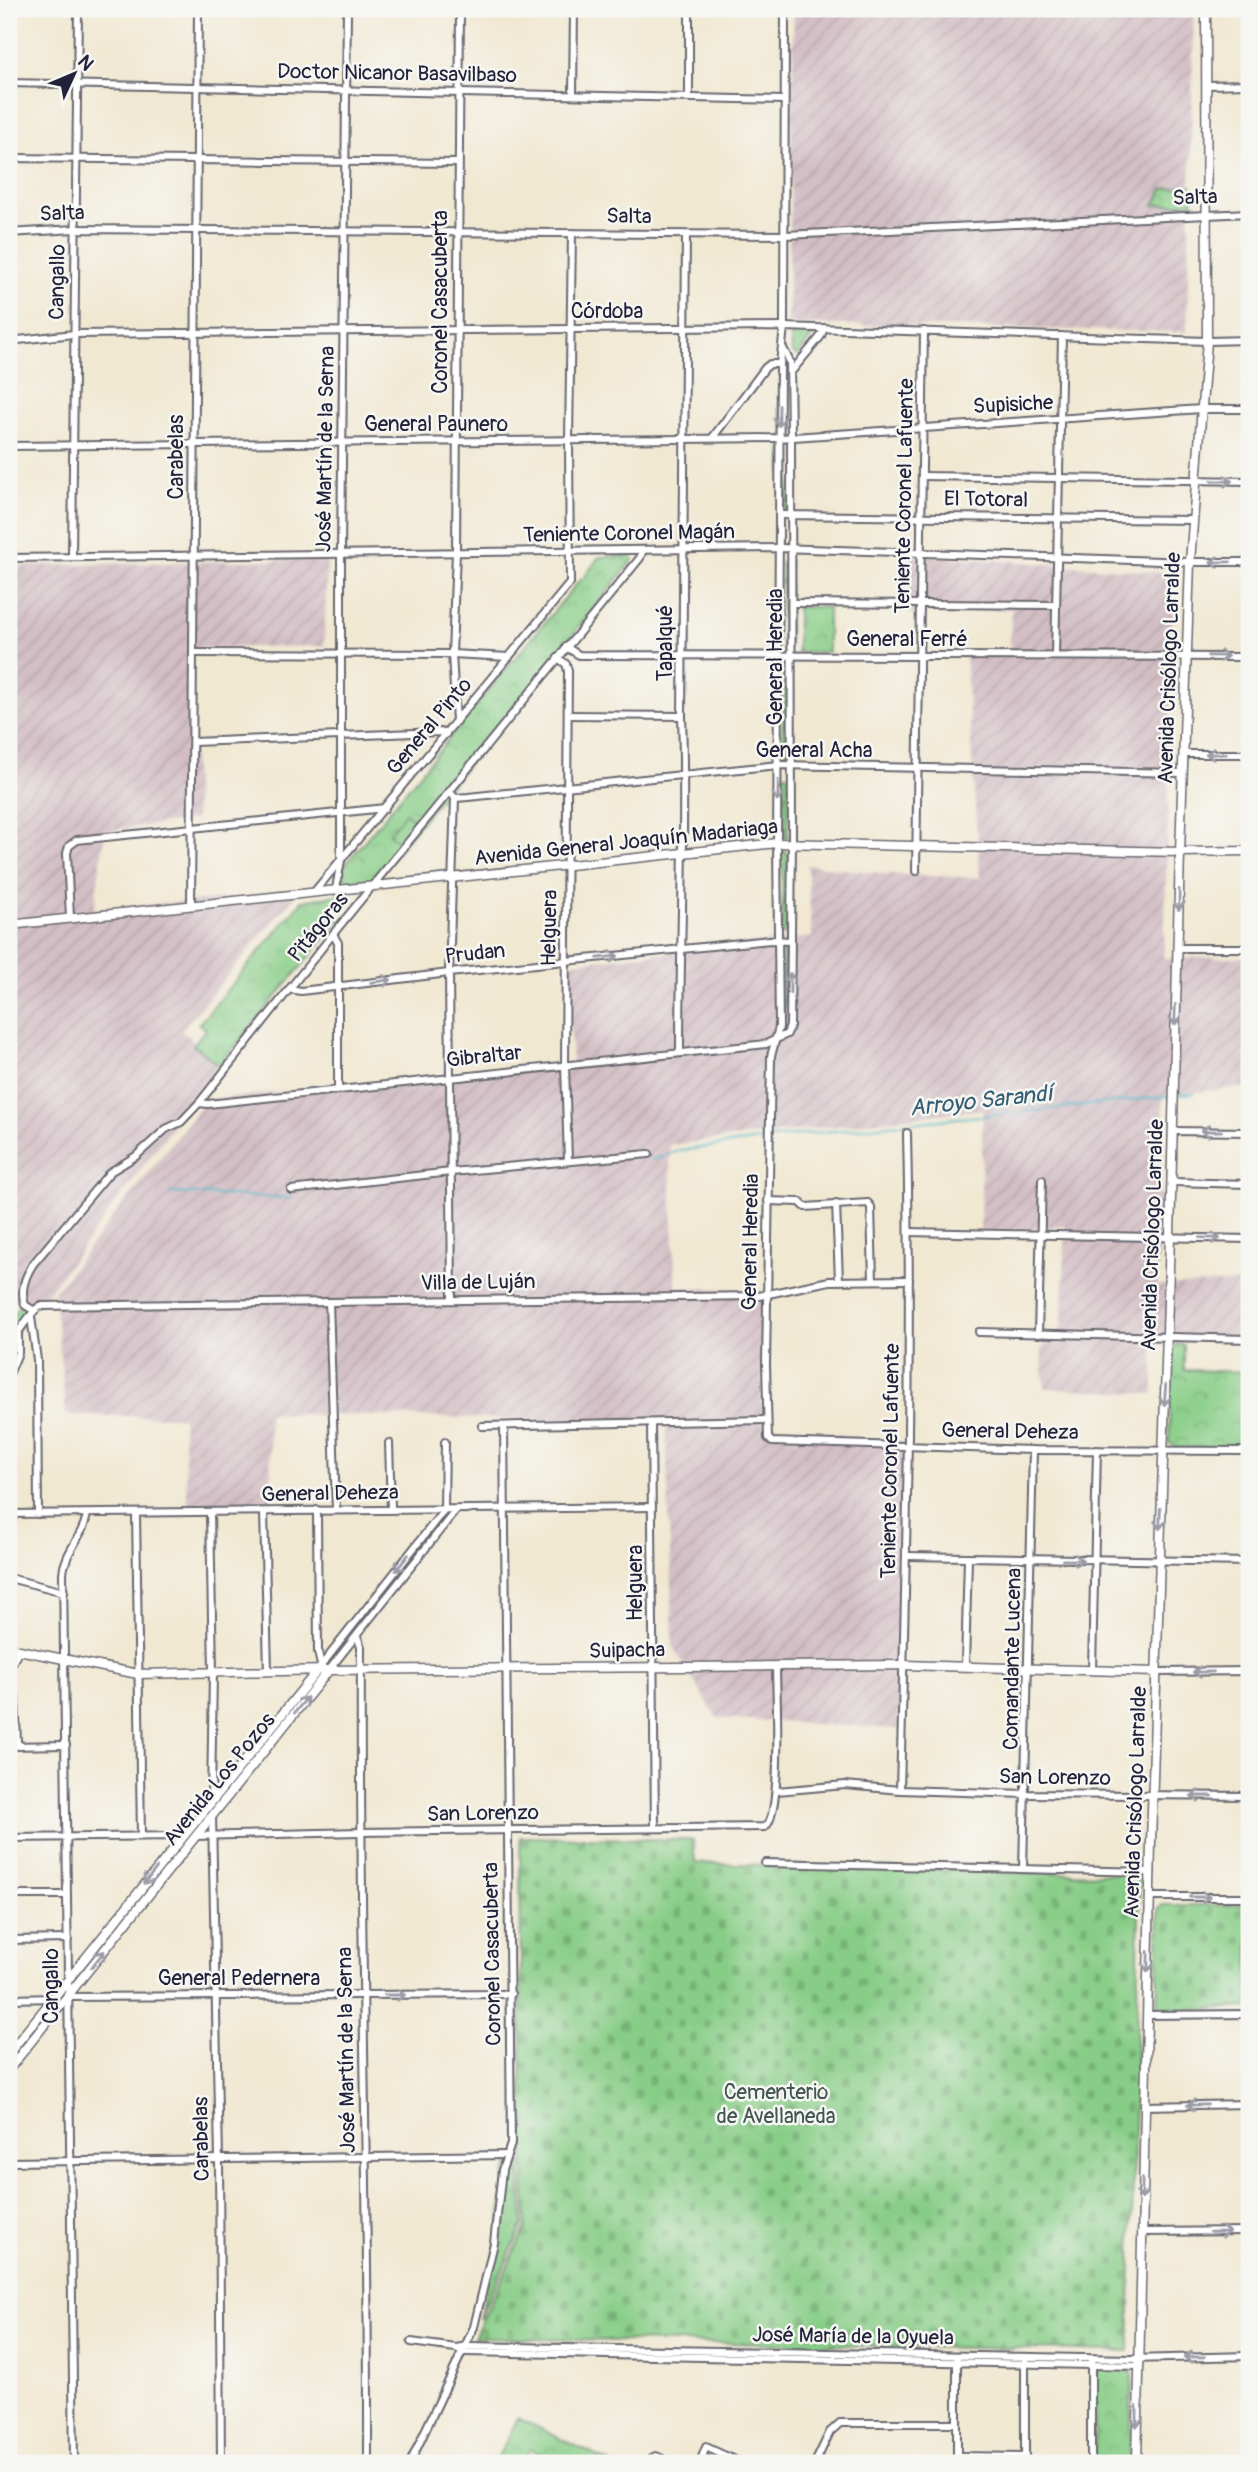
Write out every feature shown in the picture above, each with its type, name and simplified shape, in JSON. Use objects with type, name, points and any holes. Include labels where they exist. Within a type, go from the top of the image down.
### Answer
[{"type":"street","name":"Cangallo","points":[[72,556],[78,9]]},
{"type":"street","name":"Carabelas","points":[[191,905],[198,9]]},
{"type":"street","name":"José Martín de la Serna","points":[[336,889],[341,860],[341,553],[347,9]]},
{"type":"street","name":"Coronel Casacuberta","points":[[456,721],[453,654],[460,9]]},
{"type":"street","points":[[573,94],[574,9]]},
{"type":"street","points":[[689,9],[689,97]]},
{"type":"street","name":"General Heredia","points":[[769,1441],[766,1420],[771,1056],[779,1027],[779,438],[780,364],[784,327],[785,9]]},
{"type":"street","name":"Avenida Crisólogo Larralde","points":[[1137,2463],[1182,773],[1192,520],[1206,341],[1206,9]]},
{"type":"street","name":"Doctor Nicanor Basavilbaso","points":[[9,83],[784,100]]},
{"type":"street","points":[[1207,85],[1249,84]]},
{"type":"street","points":[[9,158],[458,163]]},
{"type":"street","name":"Salta","points":[[9,233],[75,229],[785,235],[1249,213]]},
{"type":"street","points":[[571,550],[569,440],[572,233]]},
{"type":"street","name":"Tapalqué","points":[[680,1052],[686,234]]},
{"type":"street","name":"Córdoba","points":[[9,341],[74,334],[784,327],[1206,341],[1249,340]]},
{"type":"street","points":[[790,372],[821,336],[824,328]]},
{"type":"street","name":"Teniente Coronel Lafuente","points":[[916,871],[924,331]]},
{"type":"street","points":[[1055,656],[1061,480],[1062,336]]},
{"type":"street","name":"General Heredia","points":[[773,1042],[789,1031],[791,941],[790,362],[783,348]]},
{"type":"street","points":[[713,437],[765,368],[770,364],[780,364]]},
{"type":"street","name":"Supisiche","points":[[779,438],[1201,409],[1249,409]]},
{"type":"street","name":"General Paunero","points":[[9,446],[779,438]]},
{"type":"street","points":[[922,476],[1249,481]]},
{"type":"street","name":"El Totoral","points":[[780,515],[1192,520]]},
{"type":"street","name":"Teniente Coronel Magán","points":[[9,558],[780,548],[1249,562]]},
{"type":"street","name":"General Pinto","points":[[315,891],[570,583],[571,550]]},
{"type":"street","name":"Pitágoras","points":[[32,1313],[25,1305],[22,1291],[24,1280],[33,1264],[110,1172],[136,1156],[166,1129],[185,1118],[199,1103],[333,934],[452,795],[643,550]]},
{"type":"street","points":[[792,603],[1056,606]]},
{"type":"street","name":"General Ferré","points":[[566,647],[579,655],[1249,657]]},
{"type":"street","points":[[193,653],[453,654],[509,657]]},
{"type":"street","name":"Helguera","points":[[558,658],[566,664],[568,671],[565,1065],[568,1161]]},
{"type":"street","points":[[568,715],[682,716]]},
{"type":"street","points":[[192,742],[446,734]]},
{"type":"street","points":[[1183,754],[1249,754]]},
{"type":"street","name":"General Acha","points":[[452,795],[779,765],[1182,773]]},
{"type":"street","points":[[452,795],[452,1300]]},
{"type":"street","points":[[70,918],[67,853],[69,846],[77,840],[385,808]]},
{"type":"street","name":"Avenida General Joaquín Madariaga","points":[[9,925],[777,843],[1180,852],[1249,851]]},
{"type":"street","points":[[333,934],[338,943],[338,1090]]},
{"type":"street","name":"Prudan","points":[[289,989],[301,991],[680,949],[791,941]]},
{"type":"street","points":[[1178,948],[1249,948]]},
{"type":"street","name":"Gibraltar","points":[[199,1103],[773,1042]]},
{"type":"street","points":[[1173,1131],[1249,1132]]},
{"type":"street","name":"Teniente Coronel Lafuente","points":[[900,1790],[907,1556],[907,1133]]},
{"type":"street","points":[[291,1190],[649,1154]]},
{"type":"street","points":[[1038,1334],[1042,1180]]},
{"type":"street","points":[[1171,1182],[1249,1184]]},
{"type":"street","points":[[768,1201],[800,1202],[806,1207],[868,1203],[871,1207],[873,1280]]},
{"type":"street","points":[[836,1204],[839,1280]]},
{"type":"street","points":[[909,1232],[1249,1239]]},
{"type":"street","name":"Villa de Luján","points":[[32,1313],[37,1306],[768,1294],[839,1280],[909,1280]]},
{"type":"street","points":[[329,1301],[336,1509]]},
{"type":"street","points":[[9,1345],[32,1313]]},
{"type":"street","points":[[32,1313],[37,1360],[38,1514]]},
{"type":"street","points":[[979,1332],[1249,1339]]},
{"type":"street","points":[[9,1374],[19,1353],[18,1333]]},
{"type":"street","points":[[482,1426],[766,1420]]},
{"type":"street","name":"Helguera","points":[[651,1423],[655,1828]]},
{"type":"street","name":"Coronel Casacuberta","points":[[410,2463],[465,2349],[477,2317],[492,2251],[501,2178],[511,2144],[504,1426]]},
{"type":"street","name":"General Deheza","points":[[769,1441],[1033,1450],[1249,1451]]},
{"type":"street","points":[[444,1510],[445,1442]]},
{"type":"street","points":[[389,1443],[391,1509]]},
{"type":"street","name":"Comandante Lucena","points":[[1024,1869],[1033,1450]]},
{"type":"street","points":[[1092,1670],[1097,1450]]},
{"type":"street","name":"General Deheza","points":[[11,1514],[652,1507]]},
{"type":"street","points":[[317,1510],[318,1652],[322,1668]]},
{"type":"street","name":"Avenida Los Pozos","points":[[9,2069],[212,1815],[444,1510]]},
{"type":"street","name":"Avenida Los Pozos","points":[[9,2053],[211,1800],[322,1668],[357,1636],[456,1510]]},
{"type":"street","points":[[210,1512],[213,1672],[211,1800]]},
{"type":"street","points":[[264,1512],[268,1671]]},
{"type":"street","points":[[9,1531],[11,1514]]},
{"type":"street","name":"Cangallo","points":[[74,2463],[64,1592],[65,1563],[85,1525],[87,1514]]},
{"type":"street","points":[[136,1514],[141,1836]]},
{"type":"street","points":[[907,1556],[1249,1562]]},
{"type":"street","points":[[965,1666],[968,1558]]},
{"type":"street","points":[[9,1578],[64,1592]]},
{"type":"street","name":"José Martín de la Serna","points":[[357,1636],[361,1647],[360,1832],[368,2463]]},
{"type":"street","name":"Suipacha","points":[[9,1648],[138,1674],[322,1668],[361,1671],[903,1665],[1157,1672],[1249,1671]]},
{"type":"street","points":[[9,1669],[19,1650]]},
{"type":"street","points":[[776,1666],[777,1791]]},
{"type":"street","points":[[9,1684],[15,1695],[17,1742],[20,1746]]},
{"type":"street","points":[[9,1746],[66,1745]]},
{"type":"street","name":"San Lorenzo","points":[[195,1836],[765,1827],[769,1825],[777,1791],[845,1785],[900,1790],[1026,1794],[1249,1797]]},
{"type":"street","name":"Carabelas","points":[[212,1815],[219,2159],[221,2463]]},
{"type":"street","points":[[9,1838],[182,1836]]},
{"type":"street","points":[[765,1863],[1151,1872]]},
{"type":"street","points":[[9,1895],[67,1895]]},
{"type":"street","points":[[1150,1897],[1249,1897]]},
{"type":"street","points":[[9,1940],[68,1939]]},
{"type":"street","name":"General Pedernera","points":[[9,1999],[511,1994]]},
{"type":"street","points":[[1148,2015],[1249,2014]]},
{"type":"street","points":[[1145,2106],[1249,2104]]},
{"type":"street","points":[[9,2161],[507,2155]]},
{"type":"street","points":[[1142,2232],[1249,2231]]},
{"type":"street","name":"José María de la Oyuela","points":[[411,2342],[465,2349],[957,2359],[1138,2362],[1249,2356]]},
{"type":"street","points":[[957,2359],[957,2460],[1025,2460],[1025,2360]]},
{"type":"street","points":[[1091,2361],[1091,2463]]},
{"type":"street","points":[[815,2463],[830,2432],[838,2424],[956,2423]]},
{"type":"street","points":[[716,2463],[702,2457],[706,2447],[741,2463]]},
{"type":"street","points":[[649,2463],[656,2456],[672,2463]]},
{"type":"street","points":[[1212,2463],[1249,2462]]},
{"type":"shaded area","points":[[794,9],[1194,9],[1187,332],[788,324]]},
{"type":"shaded area","points":[[908,554],[1174,573],[1164,958],[1249,957],[1249,1087],[1163,1095],[1158,1286],[1249,1282],[1249,1337],[1153,1334],[1154,1394],[1045,1388],[1041,1349],[1062,1326],[1066,1226],[980,1232],[983,1109],[669,1145],[676,1287],[763,1291],[762,1424],[904,1444],[899,1729],[717,1718],[673,1647],[666,1423],[268,1413],[272,1503],[188,1510],[182,1417],[66,1415],[54,1292],[206,1100],[572,1063],[567,963],[812,937],[807,865],[887,874],[980,878],[965,652],[1009,652],[1012,609],[909,613]]},
{"type":"shaded area","points":[[327,559],[324,646],[190,648],[195,819],[105,831],[94,909],[297,893],[181,1030],[219,1065],[38,1306],[9,1297],[9,566]]},
{"type":"green space","points":[[1191,186],[1193,203],[1154,205],[1163,189]]},
{"type":"green space","points":[[791,332],[814,333],[798,356],[792,353]]},
{"type":"green space","points":[[785,360],[788,426],[785,428],[783,426]]},
{"type":"green space","points":[[785,447],[788,450],[789,507],[786,511],[782,508],[782,450]]},
{"type":"green space","points":[[631,556],[633,560],[375,879],[349,884],[343,882],[343,867],[599,557]]},
{"type":"green space","points":[[786,559],[789,562],[789,646],[785,649],[782,646],[782,563]]},
{"type":"green space","points":[[797,607],[828,607],[828,652],[797,652]]},
{"type":"green space","points":[[784,663],[789,667],[788,755],[785,758],[782,754]]},
{"type":"green space","points":[[783,774],[789,777],[788,836],[785,838],[783,836]]},
{"type":"green space","points":[[405,813],[418,823],[401,844],[389,834]]},
{"type":"green space","points":[[785,850],[788,854],[787,932],[784,935],[782,853]]},
{"type":"green space","points":[[344,894],[330,911],[341,919],[219,1065],[193,1045],[206,1029],[199,1024],[302,901]]},
{"type":"green space","points":[[783,950],[786,953],[782,1030]]},
{"type":"green space","points":[[21,1304],[26,1309],[27,1316],[9,1341],[9,1319]]},
{"type":"green space","points":[[1176,1344],[1184,1345],[1184,1370],[1245,1372],[1243,1447],[1177,1448],[1169,1443],[1172,1349]]},
{"type":"green space","name":"Cementerio de Avellaneda","points":[[520,1837],[693,1840],[695,1863],[1140,1875],[1129,2351],[474,2338],[526,2227],[522,2117]]},
{"type":"green space","points":[[1163,1905],[1249,1905],[1249,2007],[1159,2011],[1159,1908]]},
{"type":"green space","points":[[512,2154],[520,2155],[523,2225],[479,2319],[499,2237],[505,2174]]},
{"type":"green space","points":[[1099,2367],[1132,2371],[1130,2463],[1095,2463],[1095,2370]]},
{"type":"green space","points":[[518,2418],[611,2463],[562,2463],[530,2449],[523,2463],[495,2463]]},
{"type":"waterway","name":"Arroyo Sarandí","points":[[1176,1095],[1194,1093]]},
{"type":"waterway","name":"Arroyo Sarandí","points":[[772,1138],[1170,1096]]},
{"type":"waterway","name":"Arroyo Sarandí","points":[[652,1160],[678,1151],[760,1140]]},
{"type":"waterway","name":"Arroyo Sarandí","points":[[169,1193],[292,1198]]}]
